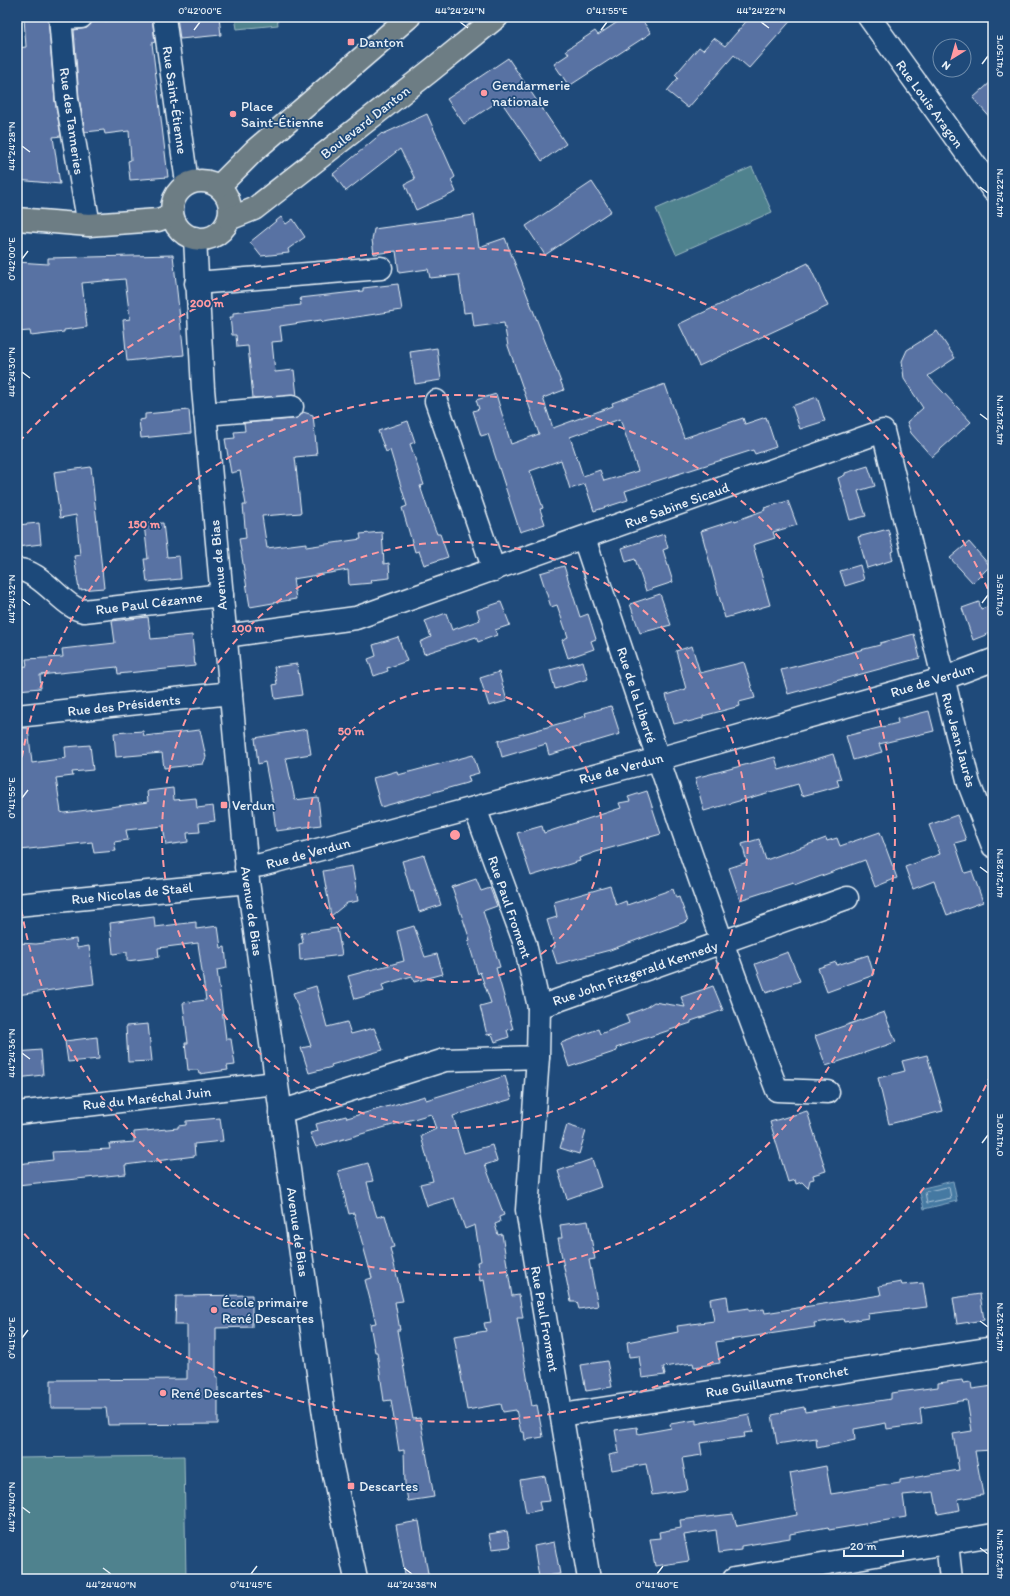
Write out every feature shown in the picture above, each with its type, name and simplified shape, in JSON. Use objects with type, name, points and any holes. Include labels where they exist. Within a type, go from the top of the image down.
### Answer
[{"type":"main road","points":[[219,186],[255,150],[409,17]]},
{"type":"main road","name":"Boulevard Danton","points":[[229,220],[254,209],[429,72],[489,19]]},
{"type":"main road","points":[[203,180],[219,186],[229,201],[229,220],[225,227],[215,235],[203,239],[187,235],[180,230],[172,215],[172,205],[175,196],[187,183],[203,180]]},
{"type":"main road","points":[[27,219],[89,225],[158,220],[172,215]]},
{"type":"street","points":[[60,18],[81,17]]},
{"type":"street","name":"Rue Saint-Étienne","points":[[164,17],[187,183]]},
{"type":"street","name":"Rue Louis Aragon","points":[[868,17],[993,190]]},
{"type":"street","name":"Rue des Tanneries","points":[[60,18],[67,100],[89,225]]},
{"type":"street","name":"Avenue de Bias","points":[[195,238],[196,283],[205,414],[247,874],[330,1457],[356,1579]]},
{"type":"street","points":[[196,283],[381,268]]},
{"type":"street","points":[[436,402],[494,570]]},
{"type":"street","points":[[205,414],[292,407]]},
{"type":"street","name":"Rue Sabine Sicaud","points":[[225,636],[356,618],[883,431],[942,679]]},
{"type":"street","name":"Rue de la Liberté","points":[[584,538],[658,758],[747,1012],[777,1090],[828,1092]]},
{"type":"street","name":"Rue Paul Cézanne","points":[[17,570],[22,570],[32,574],[73,607],[84,611],[222,595]]},
{"type":"street","name":"Rue de Verdun","points":[[247,874],[262,866],[942,679],[993,660]]},
{"type":"street","name":"Rue Jean Jaurès","points":[[942,679],[969,784],[993,846]]},
{"type":"street","name":"Rue des Présidents","points":[[17,716],[231,693]]},
{"type":"street","name":"Rue Paul Froment","points":[[476,808],[524,944],[539,1007]]},
{"type":"street","name":"Rue Nicolas de Staël","points":[[17,905],[247,874]]},
{"type":"street","name":"Rue John Fitzgerald Kennedy","points":[[538,1057],[539,1007],[847,898]]},
{"type":"street","points":[[280,1112],[445,1060],[538,1057]]},
{"type":"street","name":"Rue Paul Froment","points":[[538,1057],[527,1210],[589,1579]]},
{"type":"street","name":"Rue du Maréchal Juin","points":[[17,1113],[276,1083]]},
{"type":"street","name":"Rue Guillaume Tronchet","points":[[562,1415],[993,1348]]},
{"type":"street","points":[[734,1579],[993,1536]]},
{"type":"street","points":[[947,1543],[951,1579]]},
{"type":"green space","points":[[235,17],[277,17],[278,25],[237,29]]},
{"type":"green space","points":[[752,167],[772,212],[676,254],[656,209]]},
{"type":"green space","points":[[184,1456],[186,1579],[17,1579],[17,1458]]},
{"type":"water","points":[[953,1181],[957,1201],[924,1209],[919,1189]]},
{"type":"building","points":[[48,17],[55,101],[61,136],[53,137],[60,184],[17,180],[17,48],[26,47],[24,18]]},
{"type":"building","points":[[152,17],[155,42],[152,43],[168,177],[130,180],[128,161],[131,160],[129,131],[105,134],[104,130],[85,132],[79,98],[74,30],[87,28],[92,22]]},
{"type":"building","points":[[177,17],[219,17],[221,35],[180,39]]},
{"type":"building","points":[[625,17],[640,17],[651,33],[569,86],[554,64],[569,54],[566,50],[595,31],[598,35]]},
{"type":"building","points":[[750,17],[794,17],[749,68],[734,55],[688,108],[667,91],[678,78],[675,75],[699,47],[703,50],[714,38],[725,46]]},
{"type":"building","points":[[508,58],[566,144],[542,161],[500,100],[464,124],[447,99]]},
{"type":"building","points":[[993,80],[993,121],[973,98]]},
{"type":"building","points":[[427,114],[455,177],[451,180],[456,192],[416,210],[405,184],[415,179],[400,149],[346,191],[333,174],[382,133],[383,134]]},
{"type":"building","points":[[592,182],[611,211],[545,255],[526,226]]},
{"type":"building","points":[[474,215],[479,247],[505,238],[564,390],[543,398],[553,428],[613,406],[612,403],[665,384],[684,438],[743,418],[745,424],[766,417],[776,447],[755,454],[753,450],[625,491],[628,500],[594,511],[585,484],[570,489],[561,460],[530,471],[543,508],[540,509],[545,524],[520,532],[488,434],[481,436],[473,411],[479,409],[476,400],[496,394],[511,444],[539,434],[508,346],[504,323],[474,327],[472,312],[464,313],[459,275],[430,278],[428,269],[399,273],[396,251],[374,254],[372,240],[374,229]],"holes":[[[620,419],[638,471],[604,481],[600,470],[583,476],[570,437]]]},
{"type":"building","points":[[281,217],[286,224],[293,219],[305,237],[288,249],[289,253],[261,256],[250,242]]},
{"type":"building","points":[[173,255],[184,355],[127,361],[123,320],[130,319],[125,279],[82,283],[87,327],[64,330],[64,332],[31,336],[30,331],[17,332],[17,262],[48,264],[48,258]]},
{"type":"building","points":[[808,263],[828,306],[699,366],[679,324]]},
{"type":"building","points":[[398,284],[402,310],[323,322],[321,320],[280,326],[282,341],[272,342],[275,372],[294,370],[297,396],[253,398],[248,346],[237,347],[236,335],[232,335],[230,317],[233,317],[233,313],[301,305],[300,298],[363,291],[363,288]]},
{"type":"building","points":[[937,331],[955,358],[928,376],[971,422],[932,457],[911,433],[907,422],[923,408],[904,379],[902,361],[907,350]]},
{"type":"building","points":[[437,348],[441,380],[415,384],[410,352]]},
{"type":"building","points":[[817,397],[825,421],[800,429],[792,406]]},
{"type":"building","points":[[189,410],[191,433],[141,438],[139,420],[145,419],[145,414]]},
{"type":"building","points":[[303,412],[313,415],[317,455],[295,457],[301,513],[262,516],[267,548],[306,543],[306,547],[361,539],[360,534],[382,532],[384,564],[389,563],[390,578],[371,580],[372,583],[349,585],[348,570],[293,579],[296,599],[250,607],[239,539],[246,538],[243,505],[246,505],[240,471],[231,473],[225,439],[235,438],[234,432],[245,431],[244,423],[293,419],[299,417]]},
{"type":"building","points":[[408,421],[415,442],[410,444],[424,485],[420,486],[431,519],[437,534],[440,534],[448,557],[424,565],[419,551],[415,552],[402,508],[407,506],[390,450],[386,452],[378,431]]},
{"type":"building","points":[[868,466],[875,486],[858,491],[866,516],[850,520],[838,478],[845,475],[845,473]]},
{"type":"building","points":[[91,467],[104,588],[79,590],[74,556],[80,555],[76,515],[60,518],[54,472]]},
{"type":"building","points":[[788,501],[797,525],[773,532],[775,538],[753,545],[770,605],[725,618],[701,531],[735,521],[765,510],[764,508]]},
{"type":"building","points":[[39,523],[41,544],[17,547],[17,525]]},
{"type":"building","points":[[163,523],[167,557],[179,556],[181,579],[147,582],[144,559],[148,559],[144,524]]},
{"type":"building","points":[[888,529],[894,551],[891,552],[893,560],[867,568],[858,537]]},
{"type":"building","points":[[664,534],[668,548],[663,550],[673,582],[646,591],[635,559],[626,562],[622,548]]},
{"type":"building","points":[[969,542],[990,566],[973,583],[950,558]]},
{"type":"building","points":[[860,565],[864,580],[845,586],[840,571]]},
{"type":"building","points":[[564,566],[580,617],[588,614],[596,639],[591,641],[594,649],[568,658],[562,640],[568,637],[557,605],[551,607],[540,573]]},
{"type":"building","points":[[660,594],[671,625],[640,633],[630,604]]},
{"type":"building","points":[[501,602],[510,625],[495,630],[497,635],[478,642],[476,637],[424,654],[420,642],[431,637],[425,621],[446,613],[452,630],[480,620],[477,610]]},
{"type":"building","points":[[979,602],[981,609],[993,605],[993,632],[973,640],[962,608]]},
{"type":"building","points":[[148,617],[151,639],[192,635],[195,666],[118,674],[117,667],[40,675],[41,688],[17,690],[17,667],[27,666],[26,659],[63,657],[62,649],[115,643],[112,621]]},
{"type":"building","points":[[914,634],[920,658],[788,694],[781,670],[880,645],[880,643]]},
{"type":"building","points":[[398,637],[407,661],[387,668],[388,671],[374,676],[368,659],[376,656],[373,645]]},
{"type":"building","points":[[692,646],[700,673],[744,662],[755,698],[739,702],[740,706],[703,716],[703,718],[674,724],[666,695],[686,689],[676,651]]},
{"type":"building","points":[[583,661],[588,679],[555,689],[550,670]]},
{"type":"building","points":[[297,664],[302,695],[275,699],[273,685],[277,684],[274,667]]},
{"type":"building","points":[[499,672],[507,701],[489,706],[480,678]]},
{"type":"building","points":[[611,706],[620,734],[549,755],[546,744],[502,757],[498,741],[586,716],[585,713]]},
{"type":"building","points":[[929,711],[934,731],[879,744],[882,752],[853,760],[846,736],[898,723],[897,719]]},
{"type":"building","points":[[17,728],[28,728],[32,763],[66,758],[65,747],[90,745],[93,770],[72,772],[73,776],[56,778],[61,812],[64,813],[148,802],[147,791],[173,788],[174,800],[196,798],[197,808],[213,806],[215,821],[199,823],[200,832],[187,833],[188,842],[166,845],[163,826],[126,830],[128,840],[114,842],[116,851],[94,853],[92,842],[20,850],[17,830]]},
{"type":"building","points":[[307,729],[311,754],[286,758],[295,800],[318,797],[321,825],[276,831],[265,762],[258,764],[255,738]]},
{"type":"building","points":[[200,730],[206,757],[203,764],[164,768],[162,753],[116,757],[114,733],[143,731],[144,736]]},
{"type":"building","points":[[833,754],[841,779],[837,780],[839,786],[802,796],[798,784],[704,811],[695,778],[775,757],[779,770]]},
{"type":"building","points":[[473,755],[479,773],[468,776],[470,782],[381,807],[373,778],[397,771],[398,775]]},
{"type":"building","points":[[647,791],[661,834],[596,852],[579,858],[580,861],[531,876],[517,833],[542,826],[544,833],[621,808],[619,803],[630,801],[628,797]]},
{"type":"building","points":[[957,815],[966,840],[955,843],[965,873],[972,871],[983,902],[947,915],[934,881],[913,889],[905,867],[940,854],[929,825]]},
{"type":"building","points":[[880,832],[897,878],[875,887],[865,860],[794,886],[793,883],[740,900],[729,868],[747,862],[742,844],[759,839],[766,860],[826,838],[827,841],[837,838],[840,846]]},
{"type":"building","points":[[424,855],[441,905],[419,912],[413,891],[411,892],[402,861]]},
{"type":"building","points":[[352,866],[358,901],[347,903],[331,916],[323,871]]},
{"type":"building","points":[[476,879],[481,891],[490,888],[497,906],[483,911],[500,967],[496,968],[513,1029],[507,1030],[509,1037],[495,1042],[492,1034],[487,1035],[480,1006],[491,1003],[480,972],[478,974],[468,941],[470,940],[452,887]]},
{"type":"building","points":[[610,886],[616,905],[626,901],[627,905],[673,889],[676,898],[679,897],[688,921],[610,950],[557,964],[552,949],[555,947],[547,920],[557,917],[554,902]]},
{"type":"building","points":[[154,917],[155,927],[196,922],[196,929],[218,926],[221,948],[225,947],[227,968],[217,970],[226,1039],[231,1039],[235,1065],[227,1066],[228,1070],[199,1074],[198,1070],[188,1070],[185,1043],[188,1043],[183,1003],[206,1000],[198,943],[158,948],[159,957],[127,961],[127,952],[113,954],[110,923]]},
{"type":"building","points":[[414,926],[425,957],[437,954],[443,974],[414,982],[412,976],[382,985],[384,991],[355,999],[348,976],[404,961],[397,931]]},
{"type":"building","points":[[337,928],[342,955],[300,960],[299,944],[303,943],[301,933]]},
{"type":"building","points":[[76,939],[77,948],[89,946],[94,984],[17,995],[18,943],[36,944]]},
{"type":"building","points":[[788,952],[800,981],[766,993],[755,964]]},
{"type":"building","points":[[868,955],[874,975],[827,992],[818,968],[836,962],[837,965]]},
{"type":"building","points":[[316,986],[327,1027],[347,1022],[351,1034],[374,1028],[383,1050],[309,1073],[301,1048],[311,1046],[293,993]]},
{"type":"building","points":[[713,986],[723,1010],[691,1021],[691,1023],[616,1048],[617,1051],[569,1067],[561,1043],[598,1029],[600,1034],[629,1023],[626,1015],[645,1008],[654,1002],[685,1007],[681,997]]},
{"type":"building","points":[[884,1012],[896,1042],[826,1066],[815,1036]]},
{"type":"building","points":[[148,1024],[152,1061],[128,1062],[126,1026]]},
{"type":"building","points":[[97,1037],[99,1059],[68,1062],[65,1041]]},
{"type":"building","points":[[41,1050],[43,1075],[17,1078],[17,1052]]},
{"type":"building","points":[[927,1055],[943,1111],[889,1124],[878,1078],[905,1071],[902,1061]]},
{"type":"building","points":[[505,1076],[512,1099],[453,1116],[464,1153],[492,1145],[497,1161],[485,1165],[504,1215],[499,1217],[500,1222],[495,1224],[498,1235],[502,1234],[512,1296],[519,1295],[523,1318],[517,1318],[532,1406],[537,1405],[543,1437],[525,1440],[524,1432],[521,1432],[516,1410],[503,1412],[501,1404],[467,1410],[454,1336],[486,1331],[484,1323],[491,1322],[484,1280],[480,1281],[477,1262],[481,1261],[475,1225],[465,1229],[454,1198],[427,1206],[420,1184],[433,1181],[421,1136],[436,1129],[431,1114],[316,1147],[310,1133],[318,1131],[316,1124],[346,1116],[347,1118],[425,1096],[426,1100]]},
{"type":"building","points":[[807,1111],[826,1171],[813,1175],[814,1179],[810,1180],[808,1188],[802,1182],[796,1184],[795,1180],[788,1182],[770,1122]]},
{"type":"building","points":[[220,1118],[223,1141],[194,1144],[195,1156],[125,1165],[126,1174],[17,1185],[17,1164],[53,1160],[52,1152],[110,1149],[109,1144],[134,1142],[134,1132],[178,1128],[178,1126],[186,1125],[186,1121]]},
{"type":"building","points":[[567,1125],[586,1131],[579,1154],[560,1148]]},
{"type":"building","points":[[592,1159],[601,1187],[567,1199],[558,1171]]},
{"type":"building","points":[[368,1163],[373,1181],[367,1182],[371,1198],[377,1217],[385,1215],[394,1247],[390,1248],[403,1301],[395,1302],[400,1330],[397,1330],[413,1419],[420,1418],[434,1497],[408,1501],[405,1484],[404,1450],[399,1451],[391,1400],[384,1401],[377,1352],[375,1352],[370,1324],[376,1323],[365,1280],[372,1278],[354,1213],[349,1214],[338,1171]]},
{"type":"building","points":[[588,1221],[595,1259],[589,1260],[598,1306],[579,1309],[577,1302],[571,1302],[558,1238],[562,1238],[560,1225]]},
{"type":"building","points":[[901,1282],[902,1285],[923,1283],[927,1307],[867,1314],[868,1318],[844,1322],[843,1319],[814,1323],[815,1327],[716,1342],[720,1363],[694,1367],[693,1363],[663,1367],[665,1375],[642,1378],[639,1356],[629,1357],[627,1342],[678,1332],[677,1326],[714,1321],[710,1299],[727,1296],[729,1311],[749,1308],[749,1311],[764,1309],[765,1313],[881,1295],[879,1286]]},
{"type":"building","points":[[980,1294],[984,1320],[957,1324],[953,1298]]},
{"type":"building","points":[[252,1295],[252,1327],[216,1328],[218,1424],[108,1425],[106,1408],[51,1408],[51,1380],[187,1379],[187,1325],[175,1325],[176,1296]]},
{"type":"building","points":[[607,1361],[612,1387],[586,1391],[581,1365]]},
{"type":"building","points":[[962,1380],[963,1383],[971,1382],[972,1389],[993,1386],[993,1450],[975,1451],[983,1495],[958,1499],[960,1510],[938,1514],[934,1492],[903,1495],[906,1517],[829,1530],[828,1527],[790,1534],[790,1538],[741,1546],[741,1550],[719,1553],[716,1530],[684,1535],[689,1561],[655,1566],[650,1539],[660,1538],[659,1532],[681,1528],[680,1520],[733,1514],[737,1526],[797,1515],[790,1473],[826,1466],[831,1494],[900,1483],[900,1480],[959,1470],[953,1434],[972,1431],[967,1400],[920,1408],[922,1424],[887,1429],[886,1423],[854,1429],[855,1440],[817,1448],[816,1438],[777,1444],[772,1415],[782,1413],[782,1411],[804,1407],[805,1412],[891,1399],[891,1393],[938,1387],[938,1383]]},
{"type":"building","points":[[749,1414],[753,1432],[744,1433],[745,1437],[700,1443],[702,1455],[682,1458],[688,1490],[652,1495],[646,1464],[612,1470],[609,1455],[619,1453],[615,1430],[637,1427],[638,1434],[671,1428],[670,1424],[696,1420],[696,1424]]},
{"type":"building","points":[[545,1476],[550,1501],[539,1502],[541,1510],[526,1513],[520,1480]]},
{"type":"building","points":[[419,1521],[429,1579],[406,1579],[396,1525]]},
{"type":"building","points":[[507,1531],[510,1547],[492,1549],[489,1534]]},
{"type":"building","points":[[554,1542],[560,1574],[539,1577],[534,1546]]},
{"type":"place","name":"Danton","points":[[351,42]]},
{"type":"place","name":"Gendarmerie nationale","points":[[484,93]]},
{"type":"place","name":"Place Saint-Étienne","points":[[233,114]]},
{"type":"place","name":"Verdun","points":[[224,805]]},
{"type":"place","name":"École primaire René Descartes","points":[[214,1310]]},
{"type":"place","name":"René Descartes","points":[[163,1393]]},
{"type":"place","name":"Descartes","points":[[351,1486]]}]
